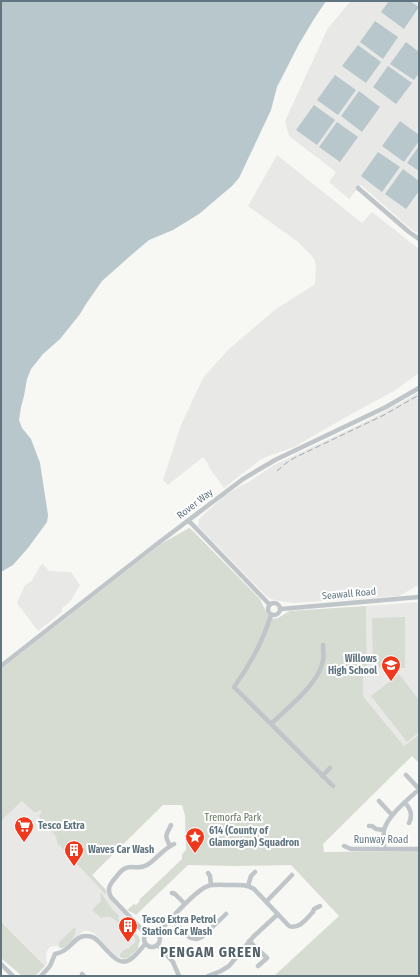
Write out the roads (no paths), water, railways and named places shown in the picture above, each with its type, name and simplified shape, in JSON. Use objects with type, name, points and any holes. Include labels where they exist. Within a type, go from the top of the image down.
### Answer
[{"type":"street","points":[[358,188],[419,239]]},
{"type":"street","name":"Rover Way","points":[[1,666],[234,485],[289,453],[368,416],[419,388]]},
{"type":"street","points":[[189,521],[270,605]]},
{"type":"street","name":"Seawall Road","points":[[281,609],[419,597]]},
{"type":"street","points":[[270,605],[276,603],[281,609],[277,615],[271,615]]},
{"type":"street","points":[[270,605],[268,610],[271,615],[267,627],[254,656],[234,686],[333,786]]},
{"type":"street","points":[[271,724],[309,687],[318,674],[323,661],[323,644]]},
{"type":"street","points":[[322,776],[330,768]]},
{"type":"street","points":[[384,849],[384,830],[386,824],[392,815],[419,789],[406,776]]},
{"type":"street","points":[[379,801],[392,815]]},
{"type":"street","points":[[405,803],[411,811],[411,820],[409,823]]},
{"type":"street","points":[[145,933],[111,897],[109,887],[111,882],[122,870],[129,867],[144,867],[166,848],[172,845],[166,838],[171,825]]},
{"type":"street","points":[[369,826],[372,826],[376,830],[384,830]]},
{"type":"street","name":"Runway Road","points":[[344,846],[351,849],[419,849]]},
{"type":"street","points":[[248,886],[255,872]]},
{"type":"street","points":[[208,873],[210,876],[211,885]]},
{"type":"street","points":[[266,902],[293,874]]},
{"type":"street","points":[[158,933],[200,890],[211,885],[248,886],[291,926],[296,927],[314,912],[313,908],[320,906]]},
{"type":"street","points":[[172,893],[185,904]]},
{"type":"street","points":[[171,919],[187,936],[197,939],[226,914]]},
{"type":"street","points":[[208,976],[222,974],[249,941],[278,914]]},
{"type":"street","points":[[145,933],[153,930],[158,933],[160,938],[158,945]]},
{"type":"street","points":[[145,933],[143,938],[145,944],[151,947],[158,945]]},
{"type":"street","points":[[41,976],[50,966],[55,954],[63,951],[82,936],[93,937],[114,958],[125,962],[130,961],[145,944]]},
{"type":"street","points":[[249,941],[268,960],[258,966]]},
{"type":"street","points":[[158,945],[173,962],[179,976]]},
{"type":"street","points":[[1,964],[13,976]]},
{"type":"railway","points":[[277,471],[294,458],[384,415],[419,395]]},
{"type":"place","name":"Willows High School","points":[[391,682]]},
{"type":"place","name":"Tesco Extra","points":[[24,843]]},
{"type":"place","name":"614 (County of Glamorgan) Squadron","points":[[195,854]]},
{"type":"place","name":"Waves Car Wash","points":[[74,867]]},
{"type":"place","name":"Tesco Extra Petrol Station Car Wash","points":[[128,943]]},
{"type":"district","name":"PENGAM GREEN","points":[[211,952]]},
{"type":"park label","name":"Tremorfa Park","points":[[233,818]]}]
